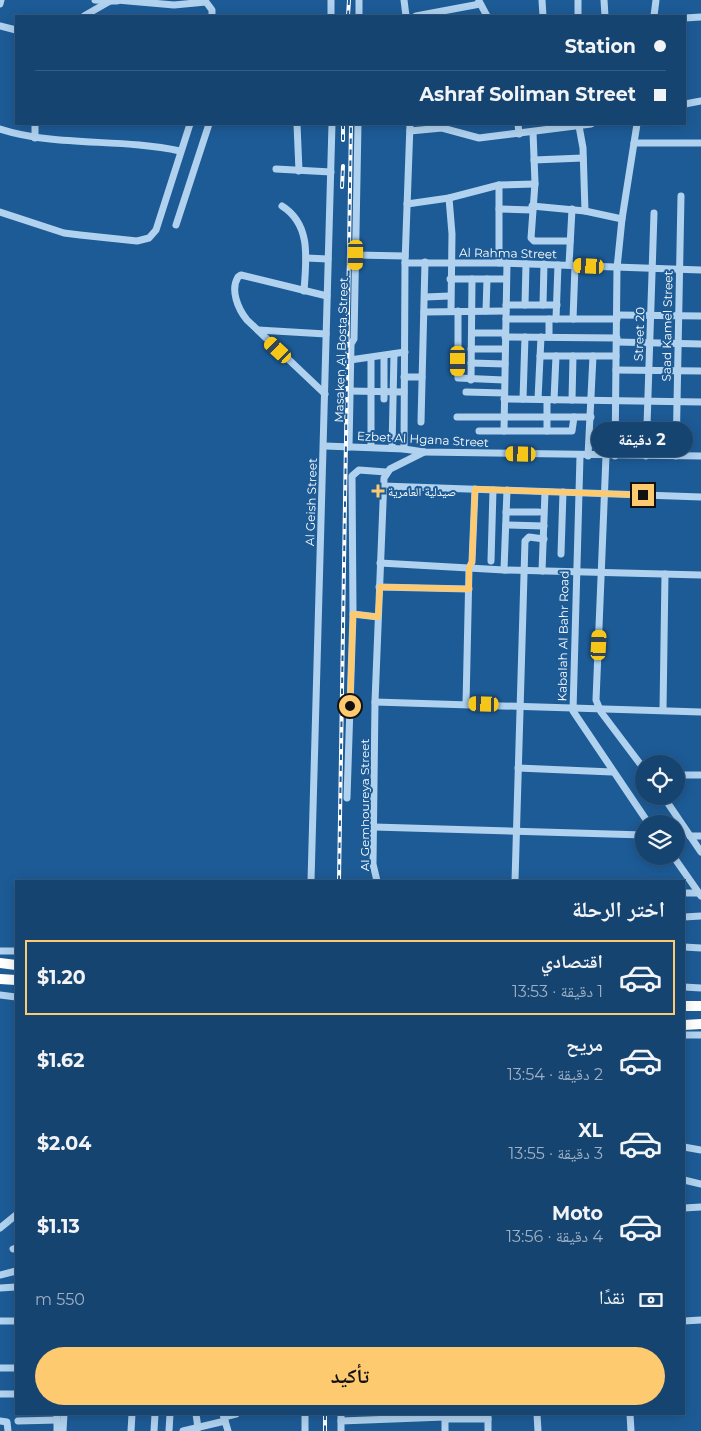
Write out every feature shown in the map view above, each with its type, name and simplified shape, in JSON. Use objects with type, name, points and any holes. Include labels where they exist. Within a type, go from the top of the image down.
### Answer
[{"type":"highway","points":[[0,963],[15,965]]},
{"type":"highway","points":[[0,979],[15,980]]},
{"type":"highway","points":[[685,1006],[701,1006]]},
{"type":"highway","points":[[685,1025],[701,1024]]},
{"type":"street","points":[[0,4],[1,0]]},
{"type":"street","points":[[95,0],[174,5],[206,2],[212,10],[212,15]]},
{"type":"street","points":[[331,0],[331,15]]},
{"type":"street","points":[[359,0],[359,15]]},
{"type":"street","points":[[404,0],[406,15]]},
{"type":"street","points":[[542,0],[543,15]]},
{"type":"street","points":[[578,0],[578,15]]},
{"type":"street","points":[[604,0],[605,15]]},
{"type":"street","points":[[654,15],[656,0]]},
{"type":"street","points":[[86,15],[115,1]]},
{"type":"street","points":[[421,15],[479,2],[487,15]]},
{"type":"street","points":[[454,15],[458,8]]},
{"type":"street","points":[[686,18],[701,18]]},
{"type":"street","points":[[0,26],[15,30]]},
{"type":"street","points":[[686,104],[701,101]]},
{"type":"street","points":[[35,125],[35,138]]},
{"type":"street","points":[[0,212],[64,232],[137,241],[149,238],[156,230],[190,125]]},
{"type":"street","points":[[176,225],[209,125]]},
{"type":"street","points":[[297,125],[299,170]]},
{"type":"street","name":"Al Geish Street","points":[[311,880],[325,446],[332,125]]},
{"type":"street","name":"Masaken Al Bosta Street","points":[[349,447],[350,360],[351,344],[354,339],[358,125]]},
{"type":"street","points":[[518,125],[519,134]]},
{"type":"street","points":[[404,449],[406,204],[410,128],[450,129],[479,138],[586,125]]},
{"type":"street","points":[[615,456],[618,268],[622,219],[637,125]]},
{"type":"street","points":[[579,126],[583,158],[585,211]]},
{"type":"street","points":[[0,129],[35,138],[145,144],[180,151]]},
{"type":"street","points":[[533,132],[535,184],[532,208],[532,240],[570,241]]},
{"type":"street","points":[[634,144],[701,144]]},
{"type":"street","points":[[534,160],[583,158]]},
{"type":"street","points":[[276,169],[331,172]]},
{"type":"street","points":[[406,204],[449,198],[499,185],[535,184]]},
{"type":"street","points":[[499,185],[499,263]]},
{"type":"street","name":"Saad Kamel Street","points":[[676,456],[681,196]]},
{"type":"street","points":[[449,198],[452,234],[450,296],[454,311],[458,377],[461,380],[504,380]]},
{"type":"street","points":[[282,206],[300,223],[306,258],[304,291]]},
{"type":"street","points":[[499,209],[572,209],[622,219]]},
{"type":"street","points":[[572,209],[570,241],[573,319]]},
{"type":"street","name":"Street 20","points":[[646,456],[654,213]]},
{"type":"street","name":"Al Rahma Street","points":[[356,255],[425,262],[701,270]]},
{"type":"street","points":[[306,258],[328,259]]},
{"type":"street","points":[[421,422],[422,319],[424,312],[425,262]]},
{"type":"street","points":[[504,431],[507,263]]},
{"type":"street","points":[[526,264],[526,305]]},
{"type":"street","points":[[543,305],[544,264]]},
{"type":"street","points":[[538,399],[540,356],[557,305],[558,265]]},
{"type":"street","points":[[325,394],[258,330],[240,310],[235,286],[238,277],[244,275],[327,296]]},
{"type":"street","points":[[450,279],[506,279]]},
{"type":"street","points":[[471,380],[472,279]]},
{"type":"street","points":[[486,311],[487,279]]},
{"type":"street","points":[[424,297],[450,296]]},
{"type":"street","points":[[506,311],[526,305],[557,305]]},
{"type":"street","points":[[424,312],[506,311],[553,319],[650,315],[701,316]]},
{"type":"street","points":[[258,330],[326,334]]},
{"type":"street","points":[[472,333],[701,344]]},
{"type":"street","points":[[523,399],[525,337]]},
{"type":"street","points":[[471,349],[505,349]]},
{"type":"street","points":[[350,360],[404,352]]},
{"type":"street","points":[[392,448],[394,354]]},
{"type":"street","points":[[384,356],[384,395]]},
{"type":"street","points":[[540,356],[616,356]]},
{"type":"street","points":[[546,431],[556,356]]},
{"type":"street","points":[[572,400],[573,356]]},
{"type":"street","name":"Kabalah Al Bahr Road","points":[[592,356],[591,417],[578,493],[572,707],[577,719],[612,772],[643,815]]},
{"type":"street","points":[[371,358],[371,447]]},
{"type":"street","points":[[471,363],[505,364]]},
{"type":"street","points":[[616,370],[701,371]]},
{"type":"street","points":[[404,377],[422,377]]},
{"type":"street","points":[[349,391],[371,390],[384,395],[393,391],[404,392]]},
{"type":"street","points":[[466,392],[523,399],[701,402]]},
{"type":"street","points":[[457,417],[591,417]]},
{"type":"street","points":[[479,431],[572,431],[574,417]]},
{"type":"street","name":"Ezbet Al Hgana Street","points":[[325,446],[392,448],[424,452],[584,456],[701,456]]},
{"type":"street","points":[[347,798],[353,614],[352,476],[359,470],[386,472],[424,452]]},
{"type":"street","points":[[606,456],[596,700],[599,708],[635,757]]},
{"type":"street","name":"Al Gemhoureya Street","points":[[377,880],[373,869],[375,702],[383,486],[386,472]]},
{"type":"street","points":[[383,486],[701,497]]},
{"type":"street","points":[[466,704],[469,568],[472,562],[475,489]]},
{"type":"street","points":[[491,561],[493,490]]},
{"type":"street","points":[[504,570],[507,490]]},
{"type":"street","points":[[542,570],[545,492]]},
{"type":"street","points":[[561,554],[562,492]]},
{"type":"street","points":[[506,512],[539,512]]},
{"type":"street","points":[[506,525],[544,526]]},
{"type":"street","points":[[515,880],[523,570],[526,540],[529,538],[544,539]]},
{"type":"street","points":[[380,563],[504,570],[701,575]]},
{"type":"street","points":[[663,710],[665,574]]},
{"type":"street","points":[[380,587],[469,589]]},
{"type":"street","points":[[353,614],[378,617]]},
{"type":"street","points":[[375,702],[701,712]]},
{"type":"street","points":[[518,768],[612,772]]},
{"type":"street","points":[[685,775],[701,775]]},
{"type":"street","points":[[374,826],[635,835]]},
{"type":"street","points":[[685,831],[701,852]]},
{"type":"street","points":[[690,836],[701,836]]},
{"type":"street","points":[[679,865],[700,894]]},
{"type":"street","points":[[685,892],[700,894]]},
{"type":"street","points":[[685,917],[701,916]]},
{"type":"street","points":[[685,947],[701,948]]},
{"type":"street","points":[[0,951],[15,951]]},
{"type":"street","points":[[685,987],[701,988]]},
{"type":"street","points":[[0,995],[15,997]]},
{"type":"street","points":[[685,1035],[701,1035]]},
{"type":"street","points":[[685,1147],[701,1150]]},
{"type":"street","points":[[685,1180],[701,1184]]},
{"type":"street","points":[[685,1208],[701,1207]]},
{"type":"street","points":[[0,1228],[15,1215]]},
{"type":"street","points":[[0,1275],[15,1271]]},
{"type":"street","points":[[0,1288],[15,1287]]},
{"type":"street","points":[[0,1321],[15,1320]]},
{"type":"street","points":[[685,1321],[701,1320]]},
{"type":"street","points":[[0,1368],[15,1368]]},
{"type":"street","points":[[0,1394],[15,1394]]},
{"type":"street","points":[[64,1415],[64,1431]]},
{"type":"street","points":[[131,1431],[132,1415]]},
{"type":"street","points":[[154,1431],[155,1415]]},
{"type":"street","points":[[169,1431],[170,1415]]},
{"type":"street","points":[[196,1415],[200,1429]]},
{"type":"street","points":[[305,1415],[305,1431]]},
{"type":"street","points":[[537,1415],[538,1431]]},
{"type":"street","points":[[630,1415],[631,1431]]},
{"type":"street","points":[[445,1416],[445,1431]]},
{"type":"street","points":[[341,1431],[341,1417],[488,1416],[488,1431]]},
{"type":"street","points":[[18,1421],[57,1417],[57,1431]]},
{"type":"street","points":[[183,1431],[200,1429],[224,1417],[228,1431]]},
{"type":"street","points":[[0,1420],[7,1422],[8,1431]]},
{"type":"railway","points":[[348,15],[349,0]]},
{"type":"railway","points":[[343,125],[343,140]]},
{"type":"railway","points":[[339,880],[351,125]]},
{"type":"railway","points":[[342,187],[343,166]]},
{"type":"railway","points":[[325,1415],[325,1431]]},
{"type":"place","name":"صيدلية العامرية","points":[[378,491]]},
{"type":"route","points":[[350,706],[353,614],[378,617],[380,587],[469,589],[475,489],[643,495]]}]
